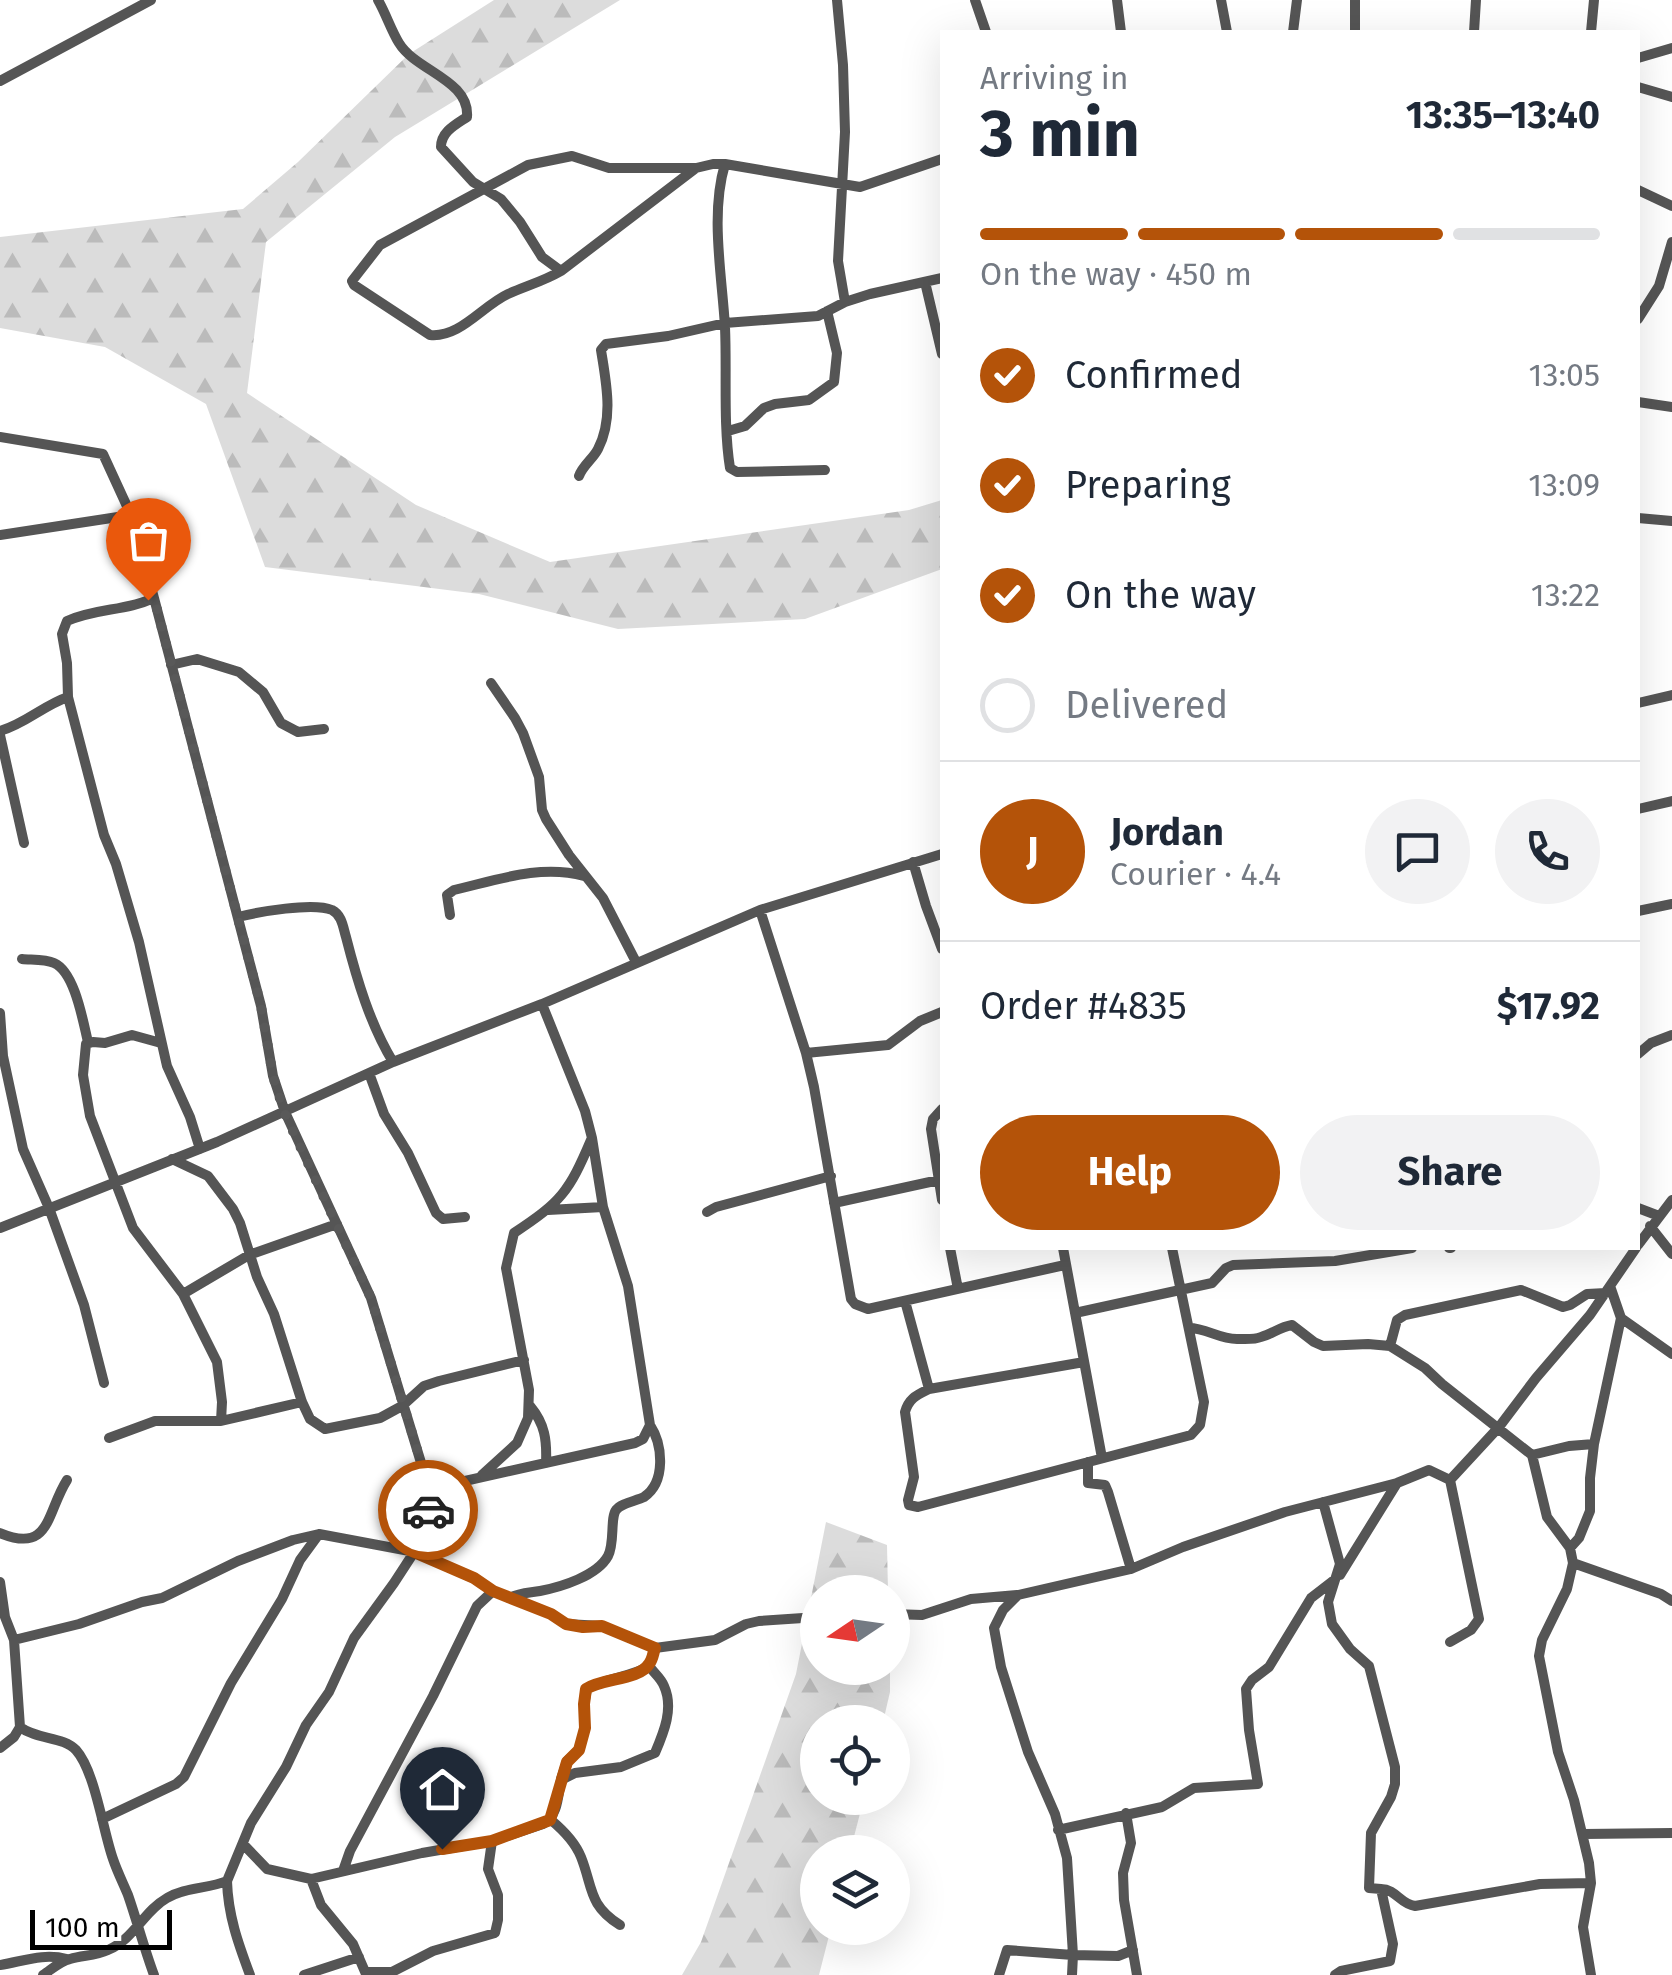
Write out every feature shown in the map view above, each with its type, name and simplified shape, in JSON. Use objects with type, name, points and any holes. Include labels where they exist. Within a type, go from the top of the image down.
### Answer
[{"type":"street","points":[[0,82],[151,0]]},
{"type":"street","points":[[378,0],[400,45],[461,94],[468,112],[466,118],[447,132],[441,147],[473,182],[502,199],[542,257],[561,271]]},
{"type":"street","points":[[836,0],[846,132],[838,261],[845,302]]},
{"type":"street","points":[[975,0],[985,30]]},
{"type":"street","points":[[1117,0],[1122,30]]},
{"type":"street","points":[[1221,0],[1227,30]]},
{"type":"street","points":[[1292,30],[1297,0]]},
{"type":"street","points":[[1355,0],[1355,30]]},
{"type":"street","points":[[1474,30],[1476,0]]},
{"type":"street","points":[[1591,30],[1594,0]]},
{"type":"street","points":[[1640,57],[1672,48]]},
{"type":"street","points":[[1640,87],[1672,97]]},
{"type":"street","points":[[696,168],[561,271],[504,296],[454,331],[430,335],[354,284],[353,277],[380,245],[528,165],[572,156],[609,168],[725,164],[860,187],[940,160]]},
{"type":"street","points":[[725,164],[719,185],[720,287],[729,463],[732,470],[825,470]]},
{"type":"street","points":[[1640,191],[1672,206]]},
{"type":"street","points":[[1640,317],[1659,286],[1672,242]]},
{"type":"street","points":[[579,476],[597,452],[605,430],[608,406],[602,346],[724,323],[818,316],[845,302],[940,278]]},
{"type":"street","points":[[925,282],[940,346]]},
{"type":"street","points":[[1640,294],[1650,300]]},
{"type":"street","points":[[728,431],[745,426],[764,408],[808,400],[834,382],[837,353],[826,312]]},
{"type":"street","points":[[1640,402],[1672,406]]},
{"type":"street","points":[[0,437],[103,454],[131,515],[261,1006],[270,1064],[284,1112],[371,1298],[429,1489],[422,1540],[354,1638],[329,1692],[251,1823],[227,1881],[232,1926],[250,1975]]},
{"type":"street","points":[[0,535],[131,515]]},
{"type":"street","points":[[1640,518],[1672,520]]},
{"type":"street","points":[[154,598],[68,620],[62,634],[68,663],[68,697],[104,834],[139,942],[167,1066],[200,1148]]},
{"type":"street","points":[[171,665],[197,659],[240,672],[263,692],[280,723],[298,732],[324,729]]},
{"type":"street","points":[[491,683],[516,718],[534,761],[546,819],[602,898],[636,962]]},
{"type":"street","points":[[1640,702],[1672,694]]},
{"type":"street","points":[[24,843],[0,733],[68,697]]},
{"type":"street","points":[[1640,808],[1672,801]]},
{"type":"street","points":[[0,1228],[200,1148],[393,1062],[542,1004],[760,910],[940,855]]},
{"type":"street","points":[[913,862],[940,944]]},
{"type":"street","points":[[450,915],[447,895],[454,890],[542,871],[557,870],[585,877]]},
{"type":"street","points":[[1640,912],[1672,904]]},
{"type":"street","points":[[238,917],[272,908],[333,910],[341,918],[378,1038],[393,1062]]},
{"type":"street","points":[[760,910],[806,1053],[855,1304],[868,1309],[1066,1265]]},
{"type":"street","points":[[22,960],[54,963],[73,988],[88,1042],[83,1075],[90,1116],[121,1200],[140,1238],[183,1294],[217,1362],[221,1420]]},
{"type":"street","points":[[509,1598],[557,1587],[594,1570],[608,1558],[614,1512],[644,1497],[655,1486],[661,1463],[650,1426],[628,1286],[603,1207],[585,1111],[542,1004]]},
{"type":"street","points":[[0,1013],[3,1056],[23,1148],[84,1305],[104,1383]]},
{"type":"street","points":[[806,1053],[888,1045],[920,1021],[940,1013]]},
{"type":"street","points":[[88,1042],[104,1043],[132,1034],[160,1042]]},
{"type":"street","points":[[1640,1052],[1651,1042],[1672,1035]]},
{"type":"street","points":[[369,1073],[384,1114],[408,1153],[436,1213],[443,1219],[465,1217]]},
{"type":"street","points":[[940,1112],[931,1124],[940,1187]]},
{"type":"street","points":[[477,1479],[517,1444],[530,1406],[506,1268],[514,1233],[548,1210],[567,1190],[592,1138]]},
{"type":"street","points":[[172,1159],[208,1176],[240,1223],[302,1402],[310,1418],[325,1429],[380,1418],[402,1406],[424,1386],[524,1360]]},
{"type":"street","points":[[707,1212],[831,1176]]},
{"type":"street","points":[[834,1203],[939,1180]]},
{"type":"street","points":[[1640,1241],[1672,1200]]},
{"type":"street","points":[[548,1210],[603,1207]]},
{"type":"street","points":[[1640,1209],[1659,1216]]},
{"type":"street","points":[[183,1294],[248,1255],[338,1224]]},
{"type":"street","points":[[1650,1226],[1672,1254]]},
{"type":"street","points":[[950,1250],[958,1289]]},
{"type":"street","points":[[1062,1250],[1102,1458]]},
{"type":"street","points":[[1084,1362],[929,1389],[911,1399],[905,1412],[914,1478],[908,1500],[913,1507],[1197,1430],[1204,1402],[1172,1250]]},
{"type":"street","points":[[1294,1262],[1295,1250]]},
{"type":"street","points":[[1075,1314],[1212,1283],[1234,1265],[1334,1261],[1382,1250]]},
{"type":"street","points":[[1450,1480],[1499,1427],[1590,1315],[1634,1250]]},
{"type":"street","points":[[1390,1346],[1397,1320],[1405,1314],[1522,1290],[1563,1308],[1592,1292],[1608,1290]]},
{"type":"street","points":[[1608,1290],[1621,1318],[1672,1354]]},
{"type":"street","points":[[905,1300],[929,1389]]},
{"type":"street","points":[[1570,1548],[1590,1511],[1594,1444],[1621,1318]]},
{"type":"street","points":[[1190,1328],[1234,1340],[1257,1338],[1292,1325],[1323,1346],[1390,1346],[1425,1368],[1532,1454],[1547,1517],[1570,1548],[1573,1563],[1568,1590],[1542,1640],[1539,1656],[1558,1752],[1584,1834],[1592,1883],[1583,1927],[1591,1975]]},
{"type":"street","points":[[109,1438],[154,1421],[221,1420],[302,1402]]},
{"type":"street","points":[[530,1406],[547,1438],[546,1463]]},
{"type":"street","points":[[429,1489],[635,1443],[643,1439],[650,1426]]},
{"type":"street","points":[[1532,1454],[1594,1444]]},
{"type":"street","points":[[1088,1462],[1088,1483],[1105,1486],[1132,1569]]},
{"type":"street","points":[[910,1615],[922,1615],[970,1599],[1018,1595],[1132,1569],[1183,1546],[1429,1470],[1450,1480]]},
{"type":"street","points":[[0,1533],[21,1541],[31,1540],[42,1532],[67,1480]]},
{"type":"street","points":[[1450,1480],[1479,1619],[1471,1630],[1450,1642]]},
{"type":"street","points":[[1329,1592],[1397,1483]]},
{"type":"street","points":[[1323,1502],[1340,1564],[1329,1592],[1332,1624],[1373,1674],[1395,1767],[1391,1798],[1369,1842],[1369,1888],[1391,1890],[1405,1904],[1416,1906],[1540,1884],[1592,1883]]},
{"type":"street","points":[[102,1819],[184,1777],[231,1683],[282,1599],[300,1560],[319,1534]]},
{"type":"street","points":[[14,1640],[162,1598],[238,1561],[319,1534],[414,1552],[566,1624],[602,1626],[655,1648],[715,1640],[758,1621],[800,1618]]},
{"type":"street","points":[[1573,1563],[1672,1601]]},
{"type":"street","points":[[1058,1830],[1162,1807],[1194,1788],[1258,1784],[1246,1688],[1269,1667],[1311,1598],[1334,1580]]},
{"type":"street","points":[[0,1582],[2,1618],[14,1640],[20,1727],[10,1742],[0,1748]]},
{"type":"street","points":[[343,1871],[478,1606],[493,1591]]},
{"type":"street","points":[[1018,1595],[1003,1610],[994,1628],[1001,1667],[1028,1752],[1055,1814],[1067,1858],[1072,1975]]},
{"type":"street","points":[[550,1820],[567,1762],[579,1750],[585,1728],[586,1689],[649,1666],[655,1648]]},
{"type":"street","points":[[561,1780],[575,1773],[621,1767],[655,1752],[666,1728],[668,1698],[663,1681],[649,1666]]},
{"type":"street","points":[[20,1727],[31,1735],[58,1740],[78,1753],[154,1975]]},
{"type":"street","points":[[1126,1814],[1131,1842],[1123,1873],[1124,1900],[1137,1975]]},
{"type":"street","points":[[242,1844],[268,1869],[311,1879],[492,1841],[550,1820]]},
{"type":"street","points":[[550,1820],[564,1831],[580,1856],[592,1896],[608,1918],[620,1926]]},
{"type":"street","points":[[1584,1834],[1672,1833]]},
{"type":"street","points":[[311,1879],[322,1905],[353,1944],[366,1973],[392,1972],[432,1951],[495,1933],[498,1895],[488,1869],[492,1841]]},
{"type":"street","points":[[0,1966],[40,1956],[92,1956],[112,1949],[138,1929],[167,1897],[227,1881]]},
{"type":"street","points":[[1335,1975],[1390,1961],[1393,1944],[1381,1889]]},
{"type":"street","points":[[999,1975],[1007,1950],[1118,1956],[1133,1950]]},
{"type":"street","points":[[304,1975],[359,1957]]},
{"type":"street","points":[[43,1975],[67,1959]]},
{"type":"green space","points":[[494,0],[620,0],[395,137],[266,242],[247,393],[416,505],[550,562],[909,510],[940,501],[940,570],[805,619],[618,629],[479,594],[265,567],[206,404],[105,347],[0,328],[0,237],[243,209],[298,162],[409,54]]},
{"type":"green space","points":[[826,1522],[887,1545],[888,1575],[816,1575]]},
{"type":"green space","points":[[800,1654],[800,1685],[890,1685],[887,1705],[800,1705],[800,1815],[860,1815],[854,1835],[800,1835],[800,1945],[827,1945],[819,1975],[682,1975],[701,1942]]},
{"type":"way so far","points":[[148,600],[154,598],[242,930],[284,1112],[371,1298],[429,1489],[428,1510]]},
{"type":"route","points":[[428,1510],[422,1540],[414,1552],[566,1624],[602,1626],[655,1648],[649,1666],[586,1689],[585,1728],[579,1750],[567,1762],[550,1820],[492,1841],[442,1849]]}]
